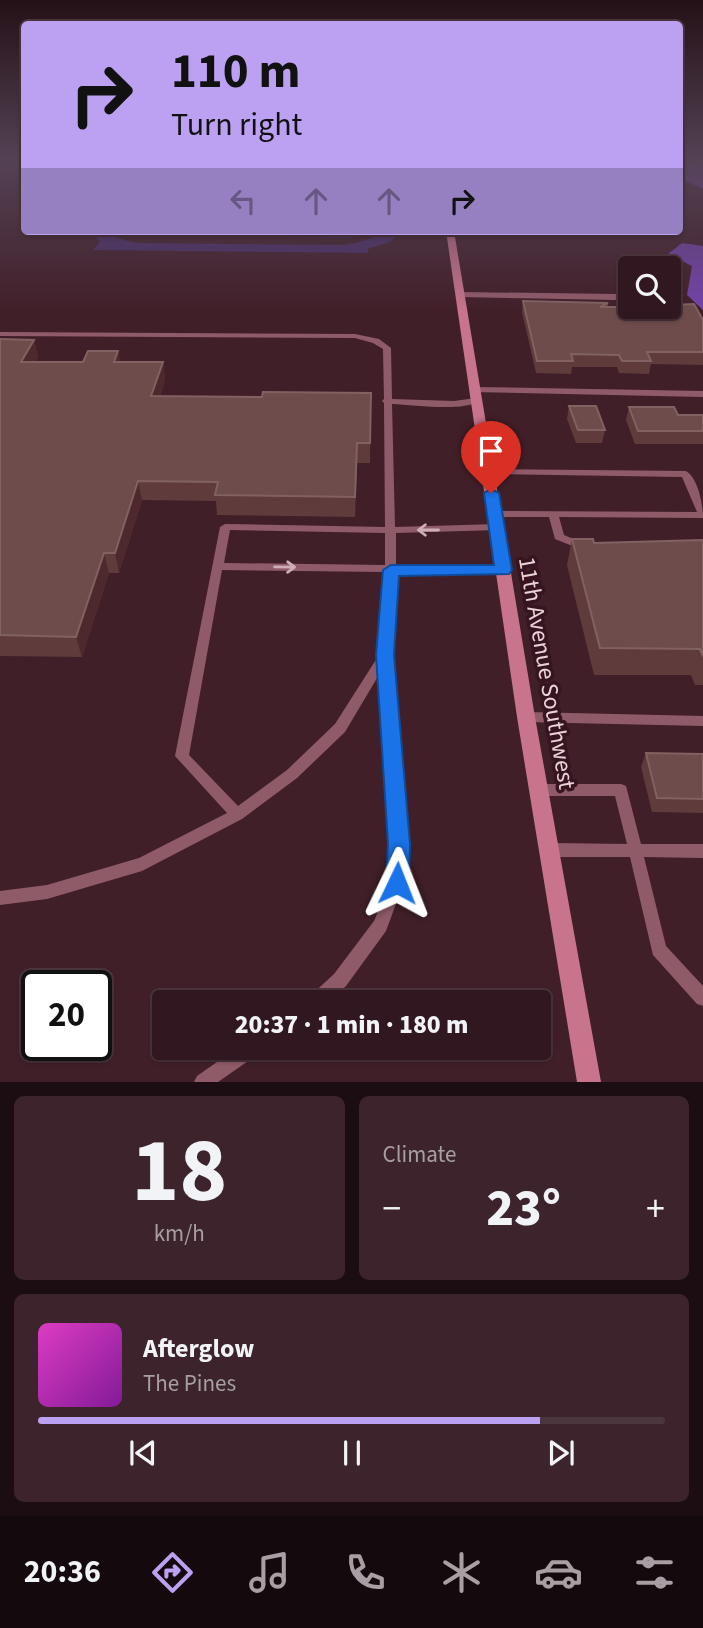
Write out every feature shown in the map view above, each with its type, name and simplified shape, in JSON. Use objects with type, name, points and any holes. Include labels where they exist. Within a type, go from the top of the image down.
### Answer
[{"type":"street","name":"11th Avenue Southwest","points":[[451,235],[526,717],[589,1082]]},
{"type":"street","points":[[461,295],[617,297]]},
{"type":"street","points":[[476,396],[703,394]]},
{"type":"lane","points":[[0,334],[355,337],[376,341],[387,348],[391,570],[385,655],[399,844],[397,883],[380,926],[340,980],[329,990]]},
{"type":"lane","points":[[386,401],[454,404],[476,396]]},
{"type":"lane","points":[[237,815],[182,756],[225,527],[389,530],[552,514],[703,514],[686,474],[488,472]]},
{"type":"lane","points":[[552,514],[559,537],[572,545],[591,549]]},
{"type":"lane","points":[[217,566],[503,570]]},
{"type":"lane","points":[[0,898],[47,892],[142,863],[237,815],[292,774],[340,728],[385,655]]},
{"type":"lane","points":[[526,717],[703,721]]},
{"type":"lane","points":[[540,790],[621,790],[659,950],[703,998]]},
{"type":"lane","points":[[551,850],[636,853],[703,851]]},
{"type":"lane","points":[[203,1082],[235,1060]]},
{"type":"shaded area","points":[[94,235],[110,235],[140,243],[339,245],[380,235],[398,235],[390,242],[368,249],[368,253],[93,250],[100,242]]},
{"type":"shaded area","points":[[137,235],[351,235],[351,238]]},
{"type":"shaded area","points":[[682,243],[703,246],[703,310],[687,295],[692,266],[681,260],[681,256],[668,254]]},
{"type":"building","points":[[523,301],[608,303],[600,307],[618,307],[618,319],[681,319],[681,305],[694,304],[703,320],[703,352],[647,352],[651,361],[622,361],[619,355],[571,354],[573,361],[537,361]]},
{"type":"building","points":[[0,339],[34,340],[21,362],[83,362],[88,351],[118,351],[114,362],[163,362],[151,396],[262,397],[263,392],[371,393],[370,443],[357,443],[355,497],[215,495],[218,482],[138,481],[115,553],[104,553],[76,637],[0,635]]},
{"type":"building","points":[[569,406],[596,406],[605,430],[578,430]]},
{"type":"building","points":[[629,407],[674,407],[678,415],[703,415],[703,431],[638,431]]},
{"type":"building","points":[[572,539],[593,539],[594,543],[703,540],[703,656],[700,649],[600,648]]},
{"type":"building","points":[[646,753],[703,754],[703,799],[657,798]]},
{"type":"route","points":[[397,883],[399,844],[385,655],[391,570],[503,570],[491,493]]}]
